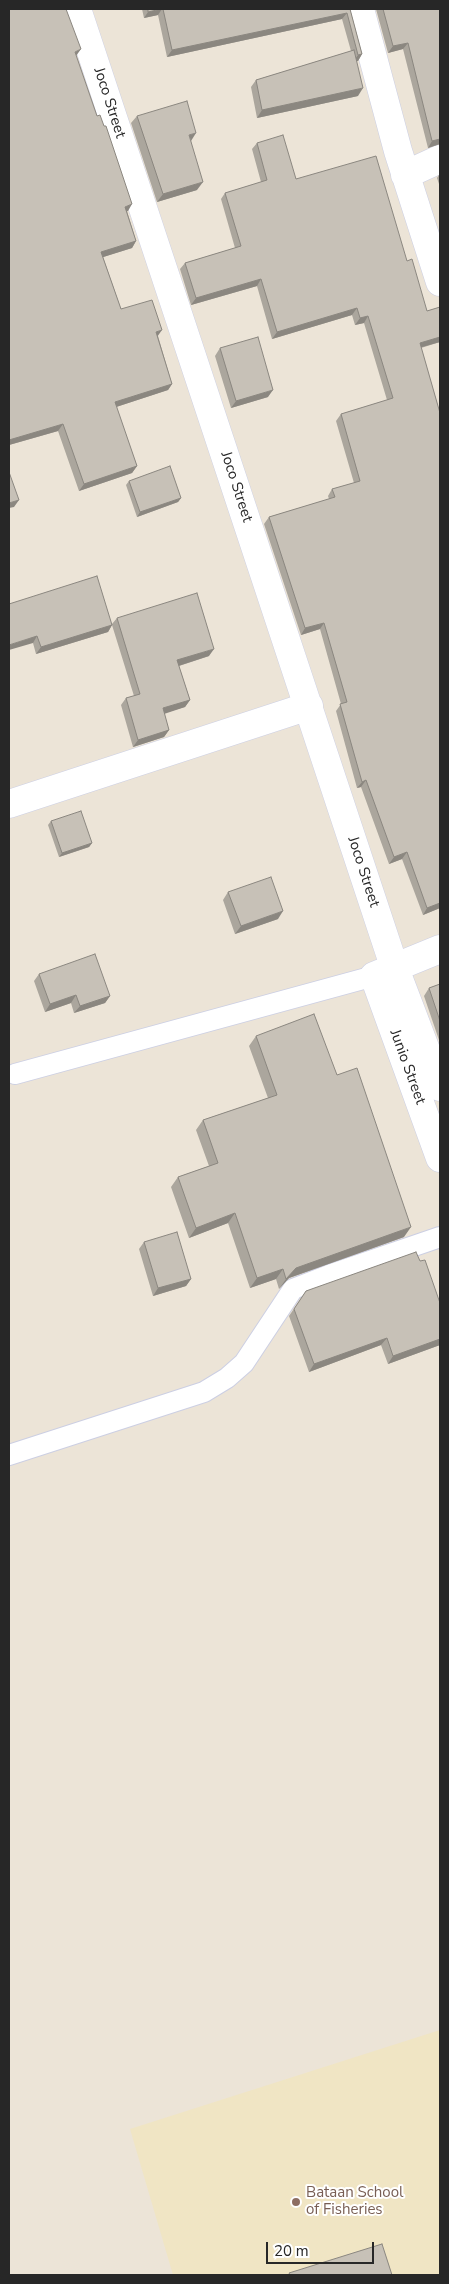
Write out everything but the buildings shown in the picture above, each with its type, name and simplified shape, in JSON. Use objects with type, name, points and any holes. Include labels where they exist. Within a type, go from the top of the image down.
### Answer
[{"type":"street","name":"Joco Street","points":[[77,9],[309,706],[384,971]]},
{"type":"street","points":[[360,9],[405,175],[440,282]]},
{"type":"street","points":[[405,175],[440,159]]},
{"type":"street","points":[[9,804],[309,706]]},
{"type":"street","points":[[384,971],[440,949]]},
{"type":"street","name":"Junio Street","points":[[384,971],[440,1086]]},
{"type":"street","name":"Junio Street","points":[[384,971],[440,1158]]},
{"type":"lane","points":[[15,1074],[384,971]]},
{"type":"lane","points":[[9,1455],[204,1392],[227,1378],[244,1363],[293,1289],[329,1274],[440,1237]]},
{"type":"shaded area","name":"Bataan School of Fisheries","points":[[440,2030],[440,2275],[173,2275],[130,2129]]},
{"type":"place","name":"Bataan School of Fisheries","points":[[296,2202]]}]
